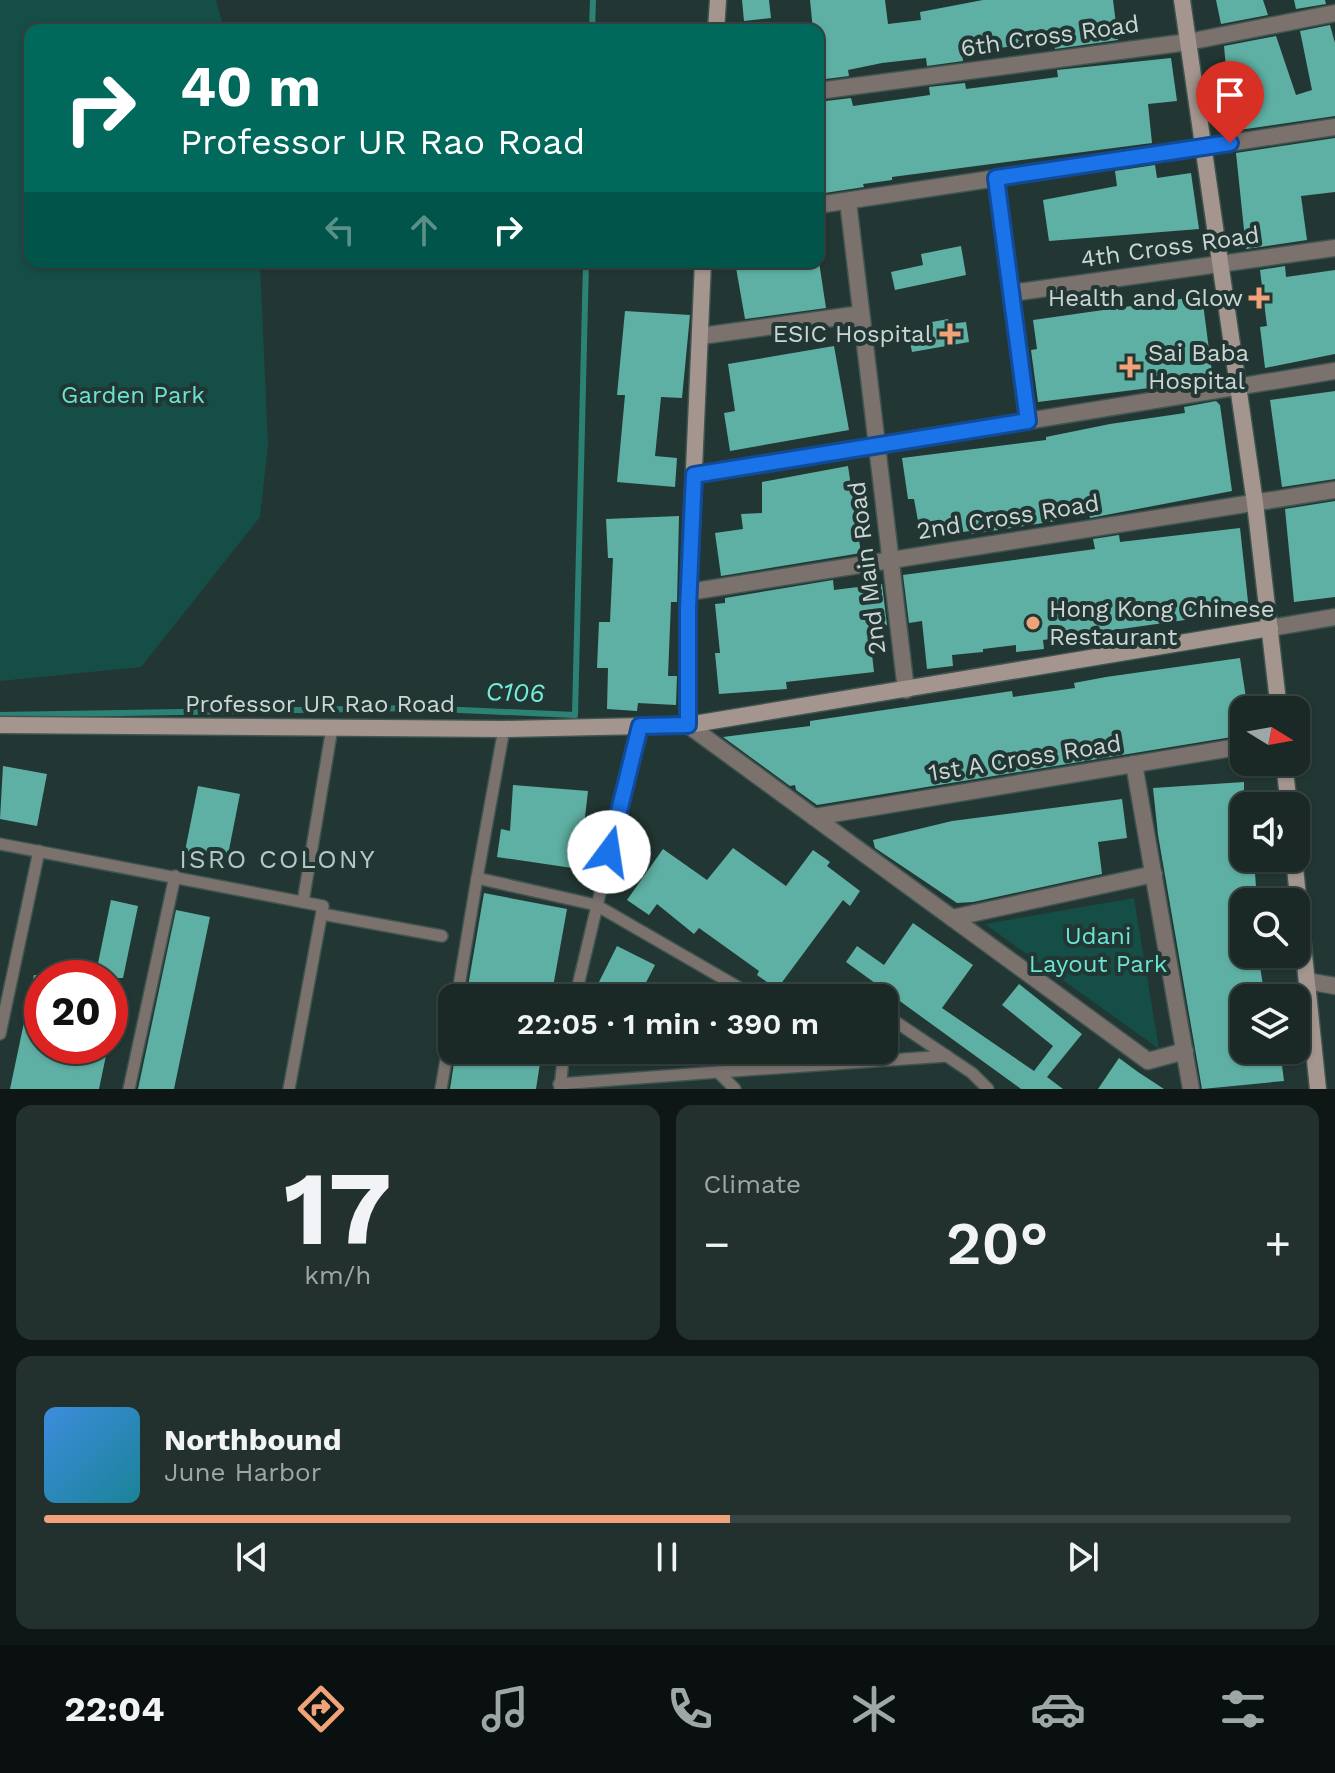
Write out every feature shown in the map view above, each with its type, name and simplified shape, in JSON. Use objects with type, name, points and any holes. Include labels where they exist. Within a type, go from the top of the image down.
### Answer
[{"type":"street","points":[[716,24],[718,0]]},
{"type":"street","points":[[1182,0],[1255,503],[1277,696]]},
{"type":"street","name":"6th Cross Road","points":[[824,90],[1188,42],[1335,13]]},
{"type":"street","points":[[824,204],[1335,127]]},
{"type":"street","points":[[996,178],[1028,421]]},
{"type":"street","name":"2nd Main Road","points":[[848,201],[906,690]]},
{"type":"street","name":"4th Cross Road","points":[[1011,293],[1335,248]]},
{"type":"street","points":[[703,268],[689,592],[688,725],[1148,1061],[1185,1051]]},
{"type":"street","points":[[701,336],[861,314]]},
{"type":"street","points":[[694,475],[1335,371]]},
{"type":"street","name":"2nd Cross Road","points":[[689,592],[1335,490]]},
{"type":"street","points":[[1270,628],[1335,617]]},
{"type":"street","name":"Professor UR Rao Road","points":[[0,725],[504,729],[688,725],[1270,628]]},
{"type":"street","name":"1st A Cross Road","points":[[814,817],[1230,748]]},
{"type":"street","points":[[1134,764],[1191,1089]]},
{"type":"street","points":[[1295,872],[1318,1089]]},
{"type":"street","points":[[952,918],[1154,874]]},
{"type":"street","points":[[1307,981],[1335,986]]},
{"type":"lane","points":[[578,984],[640,726]]},
{"type":"lane","points":[[303,902],[332,728]]},
{"type":"lane","points":[[459,984],[504,729]]},
{"type":"lane","points":[[0,844],[323,906],[289,1089]]},
{"type":"lane","points":[[0,1034],[39,851]]},
{"type":"lane","points":[[129,1089],[175,876]]},
{"type":"lane","points":[[477,878],[596,905],[733,984]]},
{"type":"lane","points":[[322,914],[442,936]]},
{"type":"lane","points":[[898,1023],[947,1056],[988,1089]]},
{"type":"lane","points":[[562,1064],[559,1087],[947,1056]]},
{"type":"lane","points":[[441,1089],[445,1064]]},
{"type":"lane","points":[[718,1072],[735,1089]]},
{"type":"green space","name":"Garden Park","points":[[0,0],[216,0],[222,24],[24,24],[24,268],[260,268],[268,445],[260,517],[141,667],[0,681]]},
{"type":"green space","name":"Udani Layout Park","points":[[1134,898],[1159,1049],[985,924]]},
{"type":"building","points":[[742,0],[769,0],[771,18],[744,21]]},
{"type":"building","points":[[810,0],[885,0],[888,24],[921,20],[920,12],[983,0],[1113,0],[1118,40],[1055,49],[1054,43],[1045,42],[962,53],[963,61],[927,66],[926,58],[882,63],[848,70],[849,76],[824,79],[824,24],[812,24]]},
{"type":"building","points":[[1216,0],[1263,0],[1268,15],[1221,24]]},
{"type":"building","points":[[1294,0],[1325,0],[1326,4],[1296,9]]},
{"type":"building","points":[[1330,25],[1335,43],[1335,116],[1232,131],[1224,46],[1276,36],[1296,95],[1312,90],[1300,31]]},
{"type":"building","points":[[1171,58],[1177,101],[1148,104],[1152,143],[892,177],[892,180],[863,184],[864,187],[824,193],[824,101],[851,98],[853,106],[930,95],[929,87],[965,83],[966,89],[1058,77],[1057,70]]},
{"type":"building","points":[[1335,138],[1335,192],[1301,196],[1307,240],[1246,249],[1236,153]]},
{"type":"building","points":[[1155,165],[1157,178],[1191,173],[1199,229],[1049,241],[1043,200],[1117,186],[1115,171]]},
{"type":"building","points":[[961,246],[966,275],[895,290],[891,272],[923,265],[921,254]]},
{"type":"building","points":[[1285,266],[1286,277],[1335,270],[1335,354],[1265,368],[1260,327],[1267,326],[1260,270]]},
{"type":"building","points":[[736,268],[820,268],[826,308],[745,319]]},
{"type":"building","points":[[1202,296],[1213,380],[1038,402],[1031,350],[1037,349],[1033,320]]},
{"type":"building","points":[[625,311],[690,315],[682,398],[661,397],[655,456],[677,458],[675,487],[617,482],[625,395],[617,395]]},
{"type":"building","points":[[948,319],[949,324],[966,322],[969,342],[912,352],[908,332],[933,327],[932,322]]},
{"type":"building","points":[[834,346],[849,430],[730,451],[724,413],[735,411],[728,364]]},
{"type":"building","points":[[1335,391],[1335,479],[1282,487],[1270,400]]},
{"type":"building","points":[[1216,401],[1220,405],[1232,491],[1090,518],[1088,507],[1055,515],[1056,521],[972,534],[971,531],[921,537],[914,499],[908,499],[902,458],[1046,440],[1046,437],[1110,424],[1185,413],[1184,407]]},
{"type":"building","points":[[848,466],[861,553],[721,576],[715,533],[743,529],[741,514],[762,513],[762,482]]},
{"type":"building","points":[[1335,501],[1335,597],[1294,602],[1285,509]]},
{"type":"building","points":[[679,516],[677,602],[671,602],[668,676],[677,676],[676,705],[638,703],[637,711],[607,709],[608,668],[597,668],[599,622],[610,622],[613,558],[608,558],[606,519]]},
{"type":"building","points":[[1240,528],[1249,611],[1043,640],[1044,649],[1016,652],[1016,645],[983,649],[983,652],[952,655],[953,666],[927,669],[922,621],[909,623],[903,575],[1095,549],[1093,539],[1119,535],[1120,542]]},
{"type":"building","points":[[833,580],[834,590],[882,584],[887,625],[869,628],[874,672],[786,682],[787,689],[719,694],[715,653],[720,653],[715,604],[725,603],[725,598]]},
{"type":"building","points":[[1240,658],[1246,696],[1230,696],[1230,737],[817,805],[796,790],[795,785],[790,786],[723,737],[810,726],[810,721],[1012,691],[1013,697],[1075,688],[1074,683]]},
{"type":"building","points":[[3,766],[47,774],[37,826],[0,819]]},
{"type":"building","points":[[1244,782],[1244,792],[1230,792],[1230,872],[1255,872],[1256,888],[1230,888],[1230,968],[1260,968],[1263,984],[1230,984],[1230,1064],[1282,1064],[1284,1081],[1202,1089],[1158,835],[1153,788]]},
{"type":"building","points":[[513,785],[588,791],[579,869],[497,857],[501,829],[510,831]]},
{"type":"building","points":[[198,786],[240,794],[227,860],[185,851]]},
{"type":"building","points":[[1122,799],[1127,838],[1098,842],[1102,874],[973,902],[957,903],[875,848],[873,840],[952,821]]},
{"type":"building","points":[[733,848],[786,886],[813,850],[830,862],[827,866],[860,891],[850,906],[843,900],[781,984],[770,984],[757,975],[759,971],[699,928],[694,934],[657,904],[649,915],[627,900],[663,849],[707,880]]},
{"type":"building","points":[[484,893],[567,909],[554,984],[468,984]]},
{"type":"building","points":[[111,900],[138,906],[127,960],[99,960]]},
{"type":"building","points":[[176,910],[210,917],[174,1089],[138,1089]]},
{"type":"building","points":[[913,923],[973,965],[942,1008],[1034,1071],[1053,1046],[1002,1005],[1019,984],[1082,1034],[1047,1077],[1063,1089],[1021,1089],[898,1000],[898,984],[876,984],[846,962],[857,946],[884,965]]},
{"type":"building","points":[[617,946],[655,965],[645,984],[598,984]]},
{"type":"building","points":[[24,1022],[24,1064],[104,1064],[99,1089],[10,1089]]},
{"type":"building","points":[[1119,1058],[1138,1072],[1164,1089],[1098,1089]]},
{"type":"building","points":[[454,1064],[540,1064],[536,1089],[450,1089]]},
{"type":"waterway","name":"C106","points":[[592,24],[593,0]]},
{"type":"waterway","name":"C106","points":[[0,715],[416,708],[575,715],[586,268]]},
{"type":"place","name":"Health and Glow","points":[[1259,298]]},
{"type":"place","name":"ESIC Hospital","points":[[950,334]]},
{"type":"place","name":"Sai Baba Hospital","points":[[1130,367]]},
{"type":"place","name":"Hong Kong Chinese Restaurant","points":[[1033,623]]},
{"type":"district","name":"ISRO COLONY","points":[[278,859]]},
{"type":"route","points":[[609,852],[640,726],[688,725],[688,608],[694,475],[1028,421],[996,178],[1230,143]]}]
